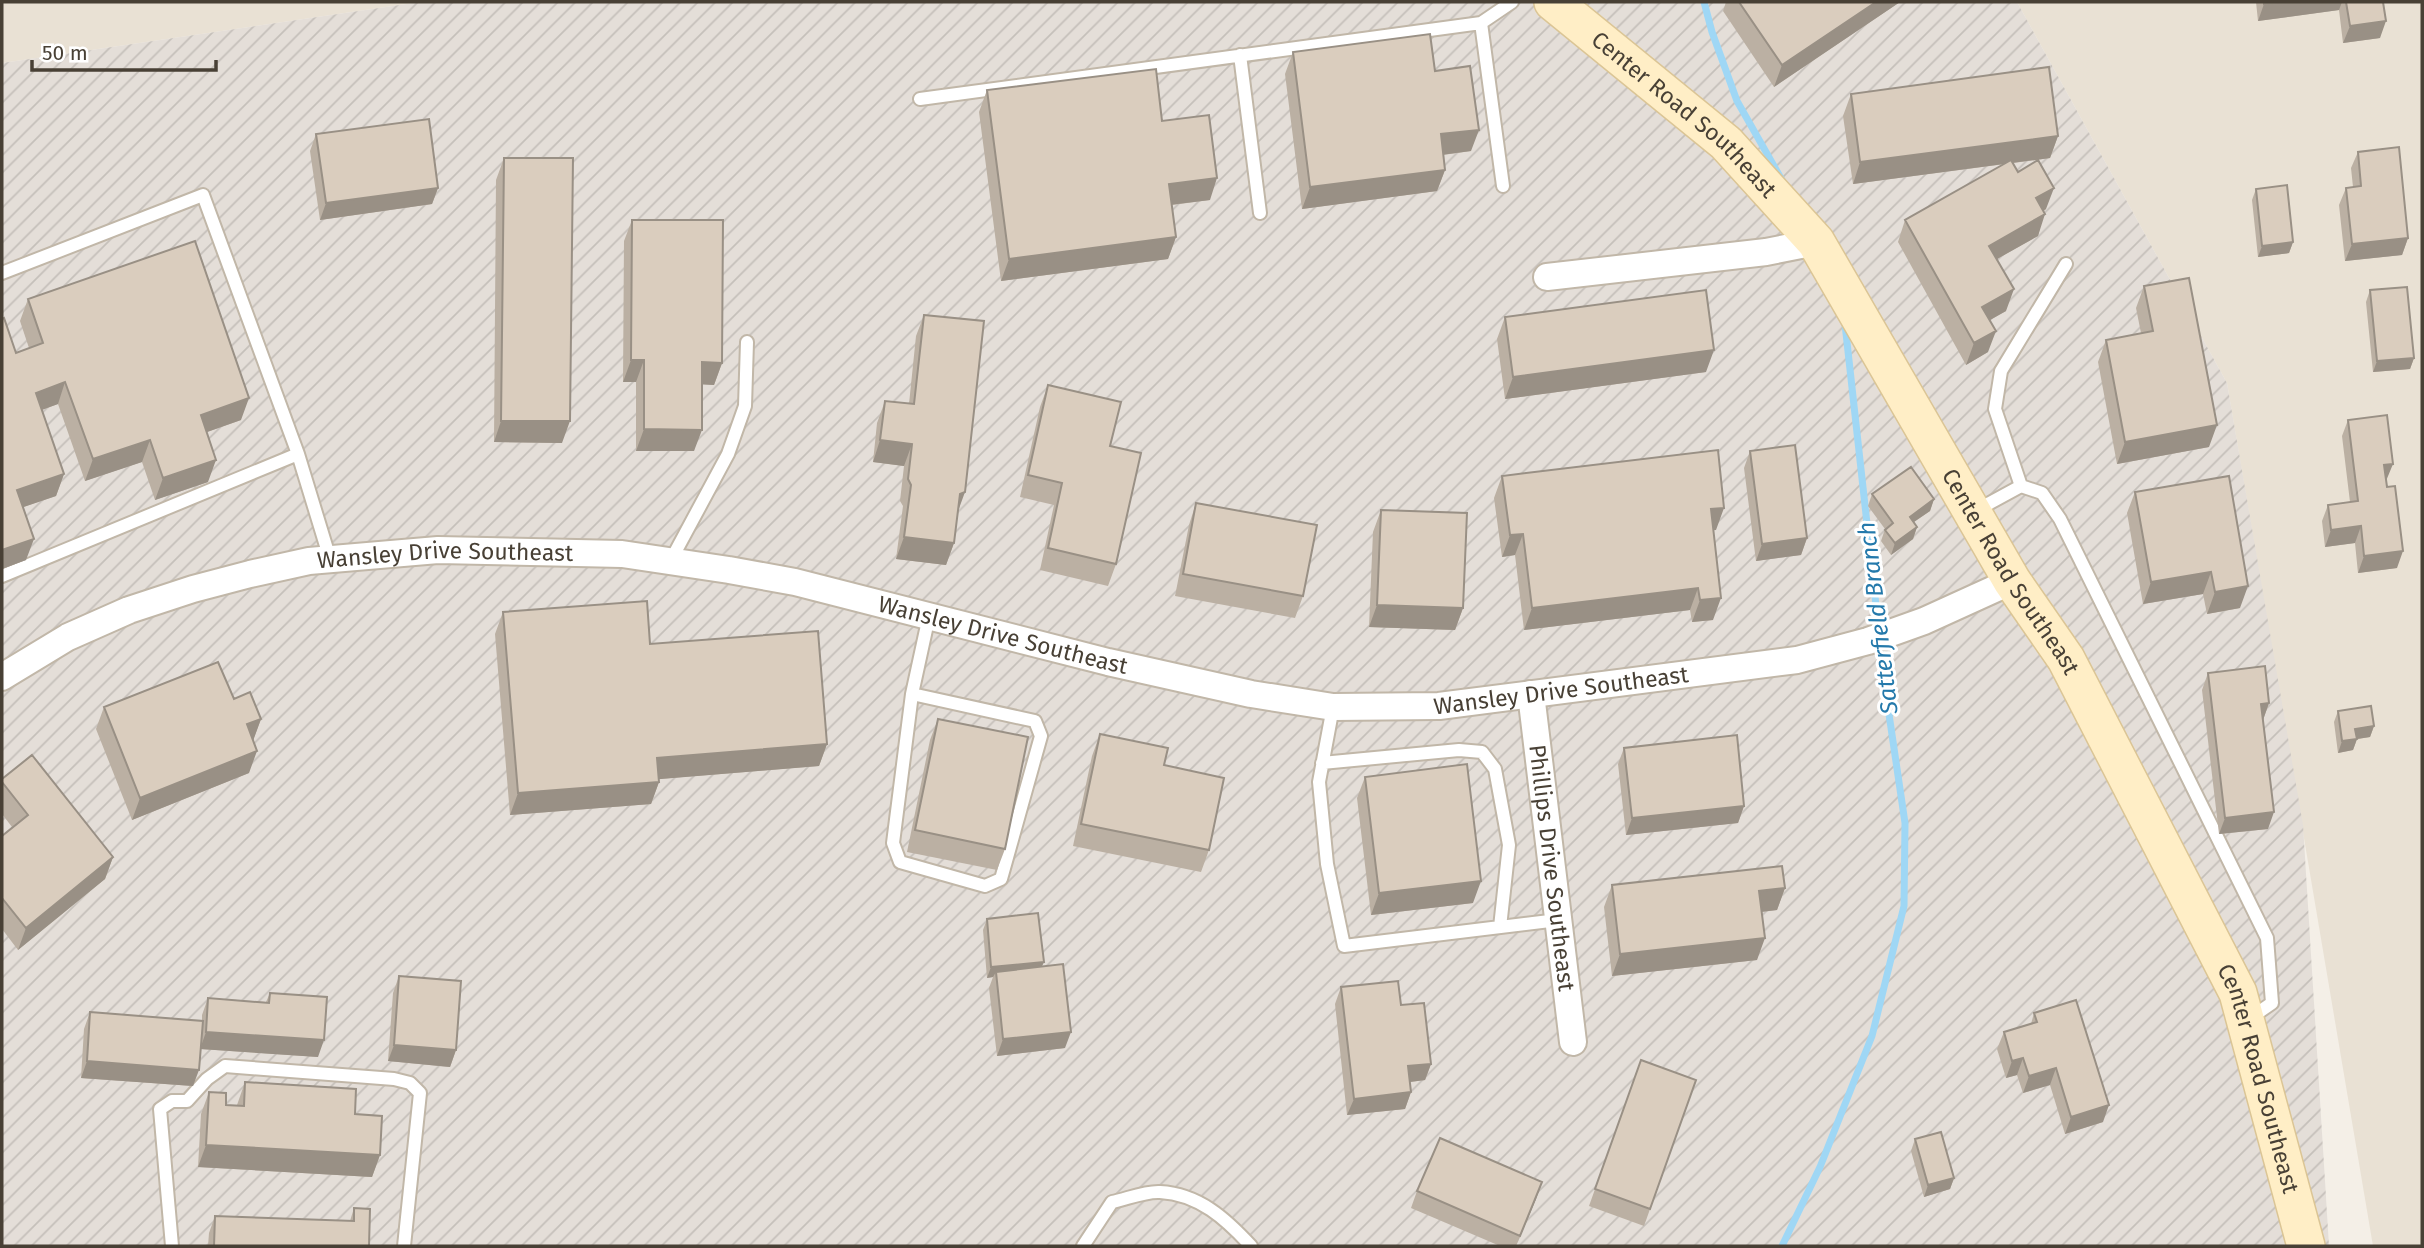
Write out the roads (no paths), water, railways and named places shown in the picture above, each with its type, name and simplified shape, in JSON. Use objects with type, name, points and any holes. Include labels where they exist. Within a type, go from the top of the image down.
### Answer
[{"type":"street","name":"Center Road Southeast","points":[[1553,2],[1726,143],[1816,242],[2012,581],[2066,659],[2238,993],[2306,1246]]},
{"type":"street","points":[[1547,277],[1766,252],[1816,242]]},
{"type":"street","name":"Wansley Drive Southeast","points":[[2,677],[68,637],[129,610],[193,589],[250,574],[330,559],[438,550],[622,554],[671,560],[795,582],[1108,663],[1251,694],[1333,707],[1439,706],[1797,660],[1867,641],[1924,621],[2012,581]]},
{"type":"street","name":"Phillips Drive Southeast","points":[[1531,694],[1573,1042]]},
{"type":"lane","points":[[920,99],[1481,23],[1512,2]]},
{"type":"lane","points":[[1481,23],[1503,186]]},
{"type":"lane","points":[[1240,55],[1261,213]]},
{"type":"lane","points":[[2,273],[204,195],[298,454],[330,559]]},
{"type":"lane","points":[[2021,486],[1995,409],[2001,370],[2066,264]]},
{"type":"lane","points":[[671,560],[727,454],[746,406],[747,342]]},
{"type":"lane","points":[[2,576],[298,454]]},
{"type":"lane","points":[[1972,512],[2021,486],[2042,493],[2060,519],[2267,938],[2272,1003],[2245,1021]]},
{"type":"lane","points":[[912,694],[1035,721],[1041,736],[1001,878],[985,886],[900,862],[893,843],[912,694],[929,617]]},
{"type":"lane","points":[[1333,707],[1319,782],[1327,864],[1343,946],[1558,920]]},
{"type":"lane","points":[[1322,763],[1459,750],[1482,752],[1495,769],[1509,845],[1500,927]]},
{"type":"lane","points":[[172,1246],[160,1109],[172,1101],[187,1101],[207,1079],[225,1066],[394,1079],[411,1083],[420,1093],[404,1246]]},
{"type":"lane","points":[[1083,1246],[1112,1202],[1158,1192],[1195,1199],[1229,1222],[1251,1246]]},
{"type":"waterway","name":"Satterfield Branch","points":[[1704,2],[1737,101],[1782,180]]},
{"type":"waterway","name":"Satterfield Branch","points":[[1782,1246],[1820,1167],[1872,1036],[1904,906],[1905,823],[1885,687],[1845,324]]}]
